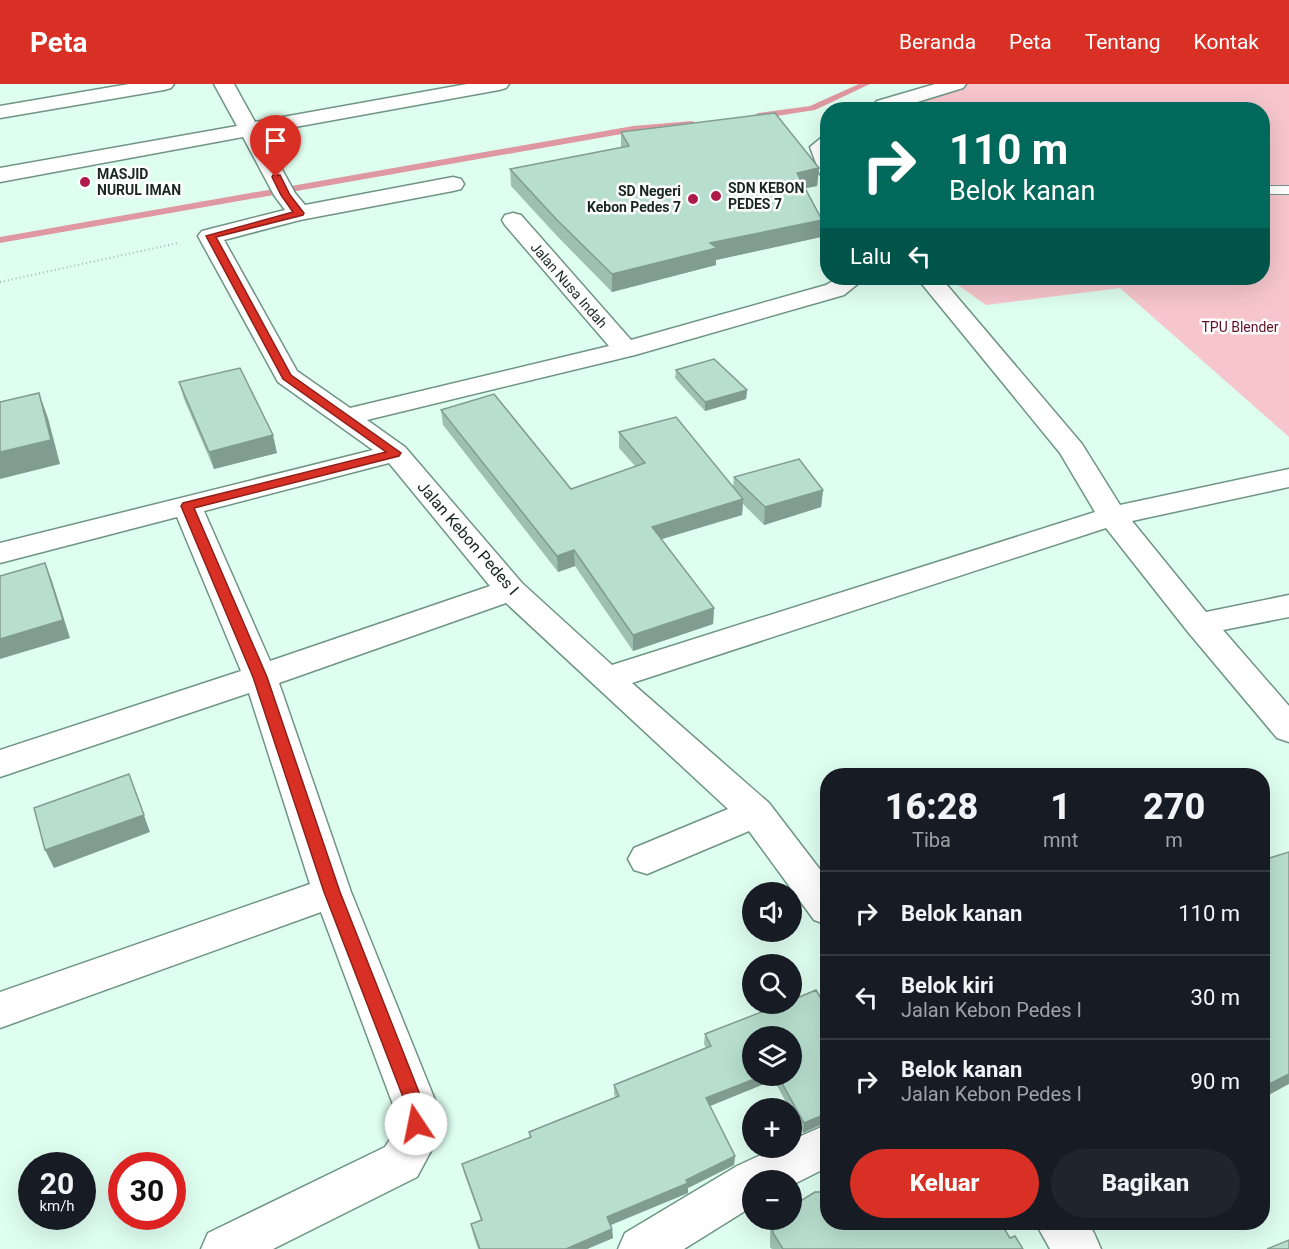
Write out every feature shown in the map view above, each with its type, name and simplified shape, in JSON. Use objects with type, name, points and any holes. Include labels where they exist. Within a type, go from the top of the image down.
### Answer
[{"type":"street","points":[[0,112],[164,84]]},
{"type":"street","points":[[224,84],[287,195]]},
{"type":"street","points":[[0,175],[500,84]]},
{"type":"street","points":[[895,102],[956,84]]},
{"type":"street","points":[[210,236],[287,195],[453,184]]},
{"type":"street","name":"Jalan Nusa Indah","points":[[513,220],[626,350]]},
{"type":"street","name":"Jalan Kebon Pedes I","points":[[210,236],[287,376],[395,453],[511,590],[606,679],[756,813],[820,898]]},
{"type":"street","points":[[343,417],[626,350],[835,290],[842,285]]},
{"type":"street","points":[[934,285],[1071,450],[1112,516],[1198,624],[1289,729]]},
{"type":"street","points":[[0,553],[395,453]]},
{"type":"street","points":[[606,679],[1112,516],[1289,478]]},
{"type":"street","points":[[187,506],[260,677],[332,892],[417,1110],[416,1138],[401,1162],[224,1249]]},
{"type":"street","points":[[0,764],[511,590]]},
{"type":"street","points":[[1198,624],[1289,606]]},
{"type":"street","points":[[647,859],[756,813]]},
{"type":"street","points":[[0,1010],[332,892]]},
{"type":"street","points":[[777,1170],[820,1149]]},
{"type":"street","points":[[641,1249],[742,1188]]},
{"type":"street","points":[[1064,1230],[1078,1249]]},
{"type":"lane","points":[[1270,190],[1289,190]]},
{"type":"path","points":[[0,282],[210,236]]},
{"type":"green space","name":"TPU Blender","points":[[956,84],[1289,84],[1289,437],[1120,288],[986,305],[958,285],[1270,285],[1270,102],[901,102]]},
{"type":"building","points":[[775,113],[819,168],[797,173],[820,216],[820,220],[710,243],[717,248],[612,274],[556,219],[510,169],[629,146],[621,132]]},
{"type":"building","points":[[714,359],[747,390],[705,402],[676,370]]},
{"type":"building","points":[[240,368],[273,435],[209,452],[179,382]]},
{"type":"building","points":[[39,393],[51,440],[0,452],[0,402]]},
{"type":"building","points":[[494,394],[571,489],[645,463],[619,432],[676,417],[743,499],[652,527],[714,608],[633,635],[574,550],[557,556],[441,410]]},
{"type":"building","points":[[799,459],[823,490],[765,507],[734,477]]},
{"type":"building","points":[[45,563],[63,620],[0,639],[0,576]]},
{"type":"building","points":[[129,774],[144,815],[45,850],[34,808]]},
{"type":"building","points":[[1289,852],[1289,1074],[1270,1084],[1270,858]]},
{"type":"building","points":[[816,990],[820,997],[820,1116],[804,1123],[802,1098],[790,1098],[784,1086],[802,1086],[802,1026],[742,1026],[742,1084],[706,1098],[735,1156],[686,1180],[688,1183],[607,1217],[612,1229],[566,1249],[480,1249],[471,1224],[482,1220],[462,1164],[531,1137],[529,1132],[619,1096],[614,1085],[711,1046],[705,1034],[756,1014],[802,1014],[802,996]]},
{"type":"building","points":[[815,1192],[820,1192],[820,1230],[1005,1230],[1010,1238],[1015,1236],[1023,1249],[783,1249],[773,1230],[802,1230],[802,1200]]},
{"type":"building","points":[[1289,1240],[1289,1249],[1267,1249]]},
{"type":"waterway","points":[[826,102],[866,84]]},
{"type":"waterway","points":[[758,116],[812,108],[820,104]]},
{"type":"waterway","points":[[0,240],[633,129],[692,124]]},
{"type":"place","name":"MASJID NURUL IMAN","points":[[85,182]]},
{"type":"place","name":"SDN KEBON PEDES 7","points":[[716,196]]},
{"type":"place","name":"SD Negeri Kebon Pedes 7","points":[[693,199]]},
{"type":"route","points":[[276,177],[285,195],[299,213],[210,236],[287,376],[395,453],[187,506],[260,677],[332,892],[417,1110],[416,1124]]}]
